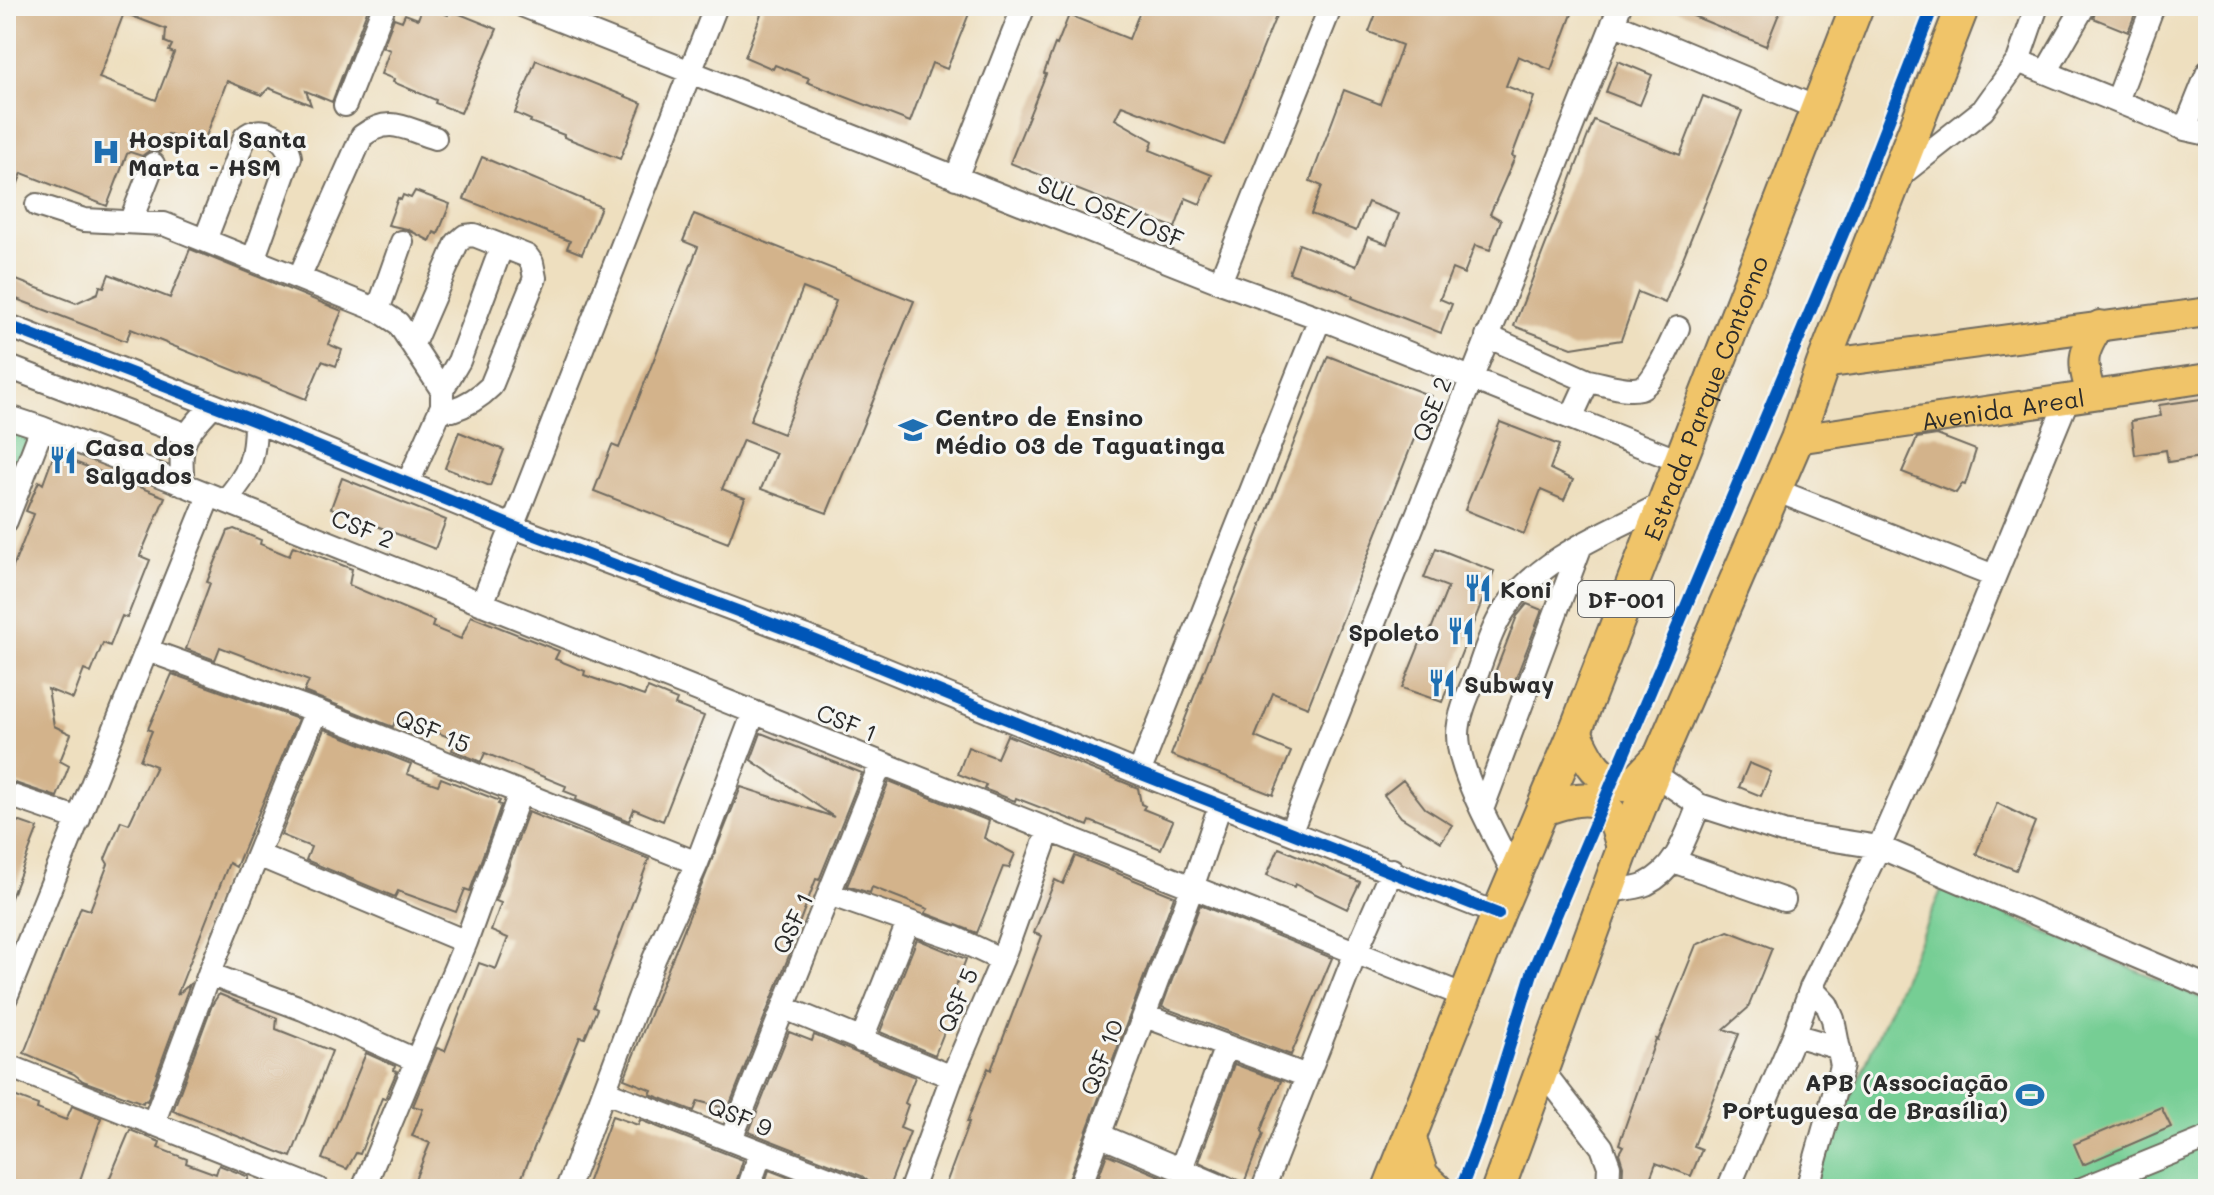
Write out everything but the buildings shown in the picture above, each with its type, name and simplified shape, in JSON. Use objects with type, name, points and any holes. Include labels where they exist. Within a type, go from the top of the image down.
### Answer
[{"type":"highway","name":"Estrada Parque Contorno","points":[[1389,1189],[1498,914],[1575,732],[1857,6]]},
{"type":"highway","points":[[1498,1189],[1656,764],[1797,439],[1823,364],[1963,6]]},
{"type":"highway","points":[[1575,732],[1598,773],[1624,785],[1656,764]]},
{"type":"highway","points":[[1544,809],[1568,800],[1582,798],[1596,801],[1611,811],[1623,849]]},
{"type":"highway","points":[[1410,1139],[1422,1176],[1436,1189]]},
{"type":"main road","points":[[1823,364],[2208,312]]},
{"type":"main road","points":[[2080,396],[2083,356],[2100,325]]},
{"type":"main road","name":"Avenida Areal","points":[[1797,439],[2208,378]]},
{"type":"street","points":[[345,105],[384,6]]},
{"type":"street","name":"SUL OSE/OSF","points":[[524,6],[1679,461]]},
{"type":"street","points":[[482,604],[716,6]]},
{"type":"street","points":[[956,178],[1024,6]]},
{"type":"street","points":[[1220,282],[1331,6]]},
{"type":"street","points":[[1894,180],[1983,110],[2018,61],[2037,6]]},
{"type":"street","points":[[2046,72],[2084,6]]},
{"type":"street","points":[[2117,101],[2153,6]]},
{"type":"street","points":[[1616,15],[1819,109]]},
{"type":"street","name":"QSE 2","points":[[1291,831],[1616,15]]},
{"type":"street","points":[[2018,61],[2185,129],[2208,134]]},
{"type":"street","points":[[2185,129],[2208,72]]},
{"type":"street","points":[[299,278],[362,136],[374,127],[387,123],[435,138]]},
{"type":"street","points":[[205,240],[245,137],[250,132],[258,131],[280,137],[286,143],[290,157],[253,260]]},
{"type":"street","points":[[131,220],[153,164]]},
{"type":"street","points":[[37,205],[84,220],[164,224],[378,310],[398,323],[445,402]]},
{"type":"street","points":[[413,344],[457,243],[465,236],[474,235],[527,256],[535,278],[491,386],[479,398],[445,402]]},
{"type":"street","points":[[378,310],[402,242]]},
{"type":"street","points":[[413,486],[502,246]]},
{"type":"street","points":[[1139,773],[1320,318]]},
{"type":"street","points":[[6,325],[255,421],[514,527],[804,636],[1139,773],[1498,914]]},
{"type":"street","points":[[1487,336],[1588,381],[1636,389],[1651,379],[1678,328]]},
{"type":"street","points":[[6,366],[187,435]]},
{"type":"street","points":[[1571,418],[1588,381]]},
{"type":"street","points":[[1728,1189],[1811,988],[1879,847],[1994,576],[2080,396]]},
{"type":"street","points":[[183,485],[180,457],[183,442],[212,406]]},
{"type":"street","points":[[6,416],[217,498]]},
{"type":"street","points":[[8,984],[147,650],[217,498],[249,471],[255,421]]},
{"type":"street","points":[[6,521],[42,428]]},
{"type":"street","points":[[1775,490],[1994,576]]},
{"type":"street","name":"CSF 2","points":[[217,498],[482,604]]},
{"type":"street","points":[[1515,877],[1463,764],[1458,734],[1466,701],[1504,609],[1526,585],[1556,560],[1662,504]]},
{"type":"street","points":[[1483,807],[1580,548]]},
{"type":"street","name":"CSF 1","points":[[482,604],[1465,996]]},
{"type":"street","name":"QSF 15","points":[[147,650],[316,711],[697,863]]},
{"type":"street","points":[[153,1124],[209,974],[316,711]]},
{"type":"street","points":[[567,1189],[654,959],[697,863],[754,712]]},
{"type":"street","points":[[829,894],[881,763]]},
{"type":"street","points":[[1656,764],[1699,805],[1783,832],[1879,847],[2208,987]]},
{"type":"street","points":[[363,1189],[466,942],[520,793]]},
{"type":"street","points":[[6,794],[79,819]]},
{"type":"street","points":[[1145,1016],[1220,805]]},
{"type":"street","points":[[1607,891],[1644,885],[1668,868],[1679,853],[1699,805]]},
{"type":"street","name":"QSF 5","points":[[911,1189],[952,1077],[1002,960],[1049,830]]},
{"type":"street","points":[[258,855],[466,942]]},
{"type":"street","points":[[1673,861],[1784,900]]},
{"type":"street","points":[[1263,1189],[1356,952],[1392,870]]},
{"type":"street","name":"QSF 1","points":[[731,1139],[829,894],[955,938],[1002,960]]},
{"type":"street","points":[[861,1041],[908,923]]},
{"type":"street","points":[[209,974],[303,1009],[415,1060]]},
{"type":"street","points":[[1807,1189],[1842,1066],[1827,1005],[1811,988]]},
{"type":"street","points":[[785,1008],[952,1077]]},
{"type":"street","name":"QSF 10","points":[[1079,1189],[1145,1016],[1307,1076]]},
{"type":"street","points":[[1794,1035],[1839,1048]]},
{"type":"street","points":[[1181,1169],[1226,1046]]},
{"type":"street","points":[[6,1065],[318,1189]]},
{"type":"street","points":[[1542,1070],[1602,1147],[1609,1166],[1608,1189]]},
{"type":"street","name":"QSF 9","points":[[604,1091],[857,1189]]},
{"type":"street","points":[[1099,1135],[1227,1189]]},
{"type":"street","points":[[2082,1189],[2208,1138]]},
{"type":"street","points":[[748,1189],[761,1152]]},
{"type":"green space","points":[[6,417],[38,427],[6,507]]},
{"type":"green space","name":"APB (Associação Portuguesa de Brasília)","points":[[1942,888],[2208,1001],[2208,1189],[1811,1189]]},
{"type":"cycle path","points":[[1461,1189],[1485,1125],[1533,970],[1863,186],[1933,6]]},
{"type":"cycle path","points":[[6,325],[255,421],[514,527],[804,636],[1139,773],[1498,914]]},
{"type":"place","name":"Hospital Santa Marta - HSM","points":[[106,152]]},
{"type":"place","name":"Centro de Ensino Médio 03 de Taguatinga","points":[[913,430]]},
{"type":"place","name":"Casa dos Salgados","points":[[63,460]]},
{"type":"place","name":"Koni","points":[[1478,588]]},
{"type":"place","name":"Spoleto","points":[[1461,631]]},
{"type":"place","name":"Subway","points":[[1442,683]]},
{"type":"place","name":"APB (Associação Portuguesa de Brasília)","points":[[2030,1095]]}]
